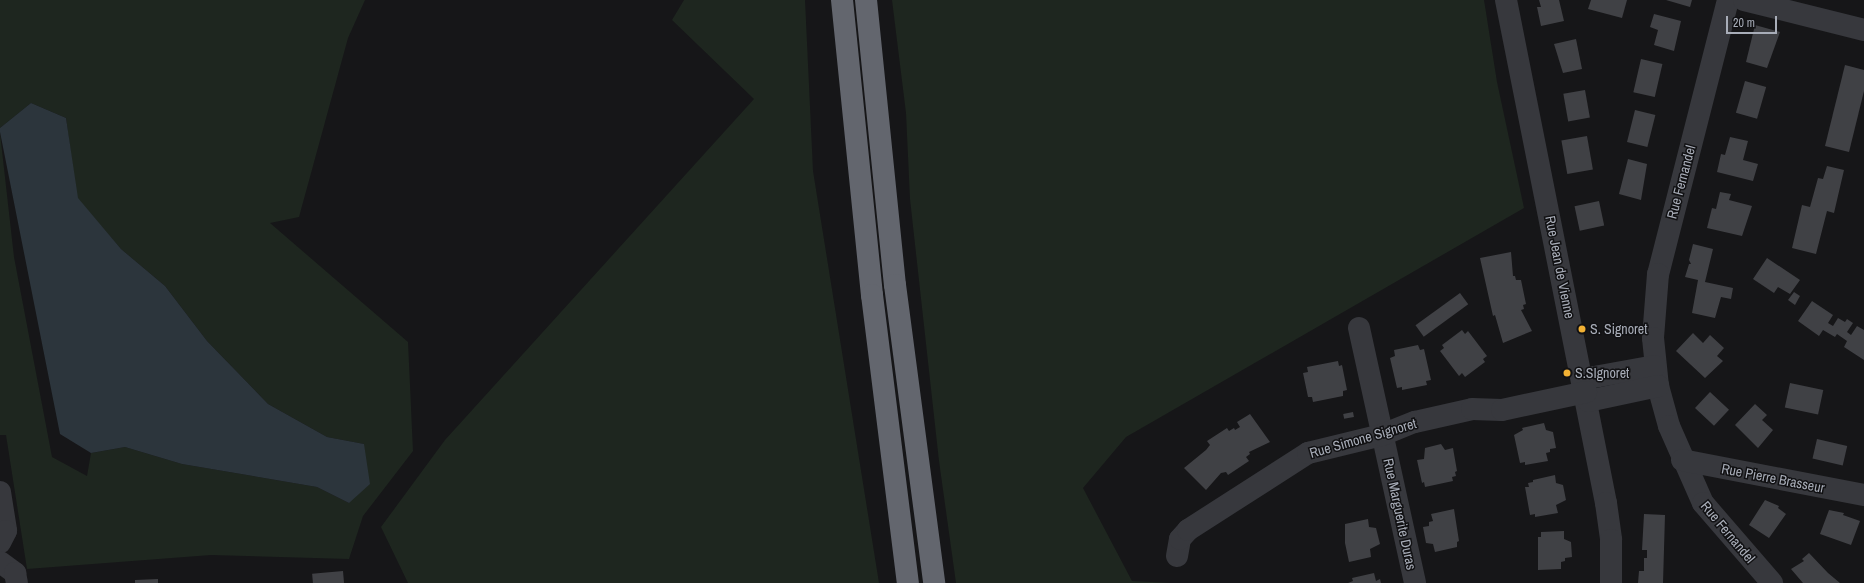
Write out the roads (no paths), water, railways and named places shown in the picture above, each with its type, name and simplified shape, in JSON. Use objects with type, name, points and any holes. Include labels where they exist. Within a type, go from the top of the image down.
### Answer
[{"type":"highway","points":[[842,0],[872,295],[908,583]]},
{"type":"highway","points":[[866,0],[895,285],[934,583]]},
{"type":"street","name":"Rue Jean de Vienne","points":[[1506,0],[1586,391],[1606,503],[1611,540],[1610,583]]},
{"type":"street","name":"Rue Fernandel","points":[[1728,0],[1658,274],[1653,309],[1656,376],[1669,426],[1682,460],[1703,504],[1772,583]]},
{"type":"street","points":[[1744,0],[1864,30]]},
{"type":"street","name":"Rue Marguerite Duras","points":[[1359,328],[1415,583]]},
{"type":"street","points":[[1586,391],[1656,376]]},
{"type":"street","name":"Rue Simone Signoret","points":[[1177,556],[1180,539],[1188,530],[1308,452],[1382,435],[1414,422],[1472,409],[1502,410],[1586,391]]},
{"type":"street","name":"Rue Pierre Brasseur","points":[[1682,460],[1864,495]]},
{"type":"street","points":[[0,492],[6,531],[0,543]]},
{"type":"street","points":[[0,562],[14,573],[16,583]]},
{"type":"place","name":"S. Signoret","points":[[1582,329]]},
{"type":"place","name":"S.SIgnoret","points":[[1567,373]]}]
